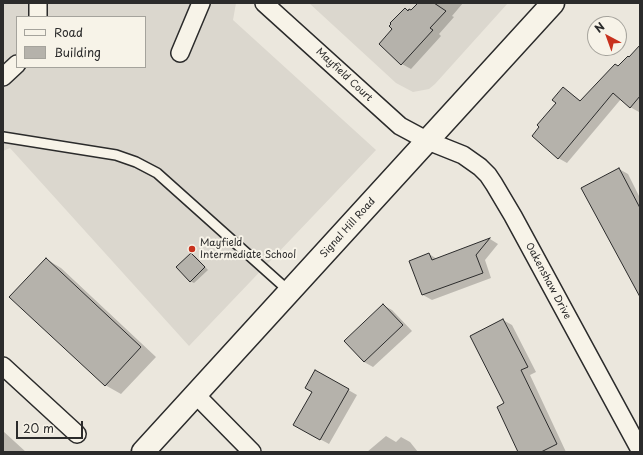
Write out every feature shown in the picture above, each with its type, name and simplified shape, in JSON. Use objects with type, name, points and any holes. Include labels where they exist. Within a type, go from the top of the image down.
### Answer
[{"type":"main road","name":"Signal Hill Road","points":[[143,452],[553,3]]},
{"type":"street","points":[[38,3],[38,16]]},
{"type":"street","points":[[180,52],[202,3]]},
{"type":"street","name":"Mayfield Court","points":[[264,3],[294,28],[400,126],[428,141]]},
{"type":"street","points":[[3,78],[16,65]]},
{"type":"street","name":"Oakenshaw Drive","points":[[428,141],[463,155],[480,167],[494,184],[513,216],[640,450]]},
{"type":"street","points":[[3,366],[77,434]]},
{"type":"street","points":[[196,395],[252,452]]},
{"type":"lane","points":[[3,137],[116,155],[136,162],[157,173],[290,292]]},
{"type":"shaded area","name":"Mayfield Intermediate School","points":[[3,3],[236,3],[233,20],[376,150],[189,346],[10,148],[3,151]]},
{"type":"shaded area","points":[[309,3],[508,3],[435,84],[429,89],[413,92],[396,83]]},
{"type":"building","points":[[418,3],[434,3],[446,11],[430,28],[433,30],[401,65],[379,44],[392,29],[389,26],[391,24],[390,23],[405,8],[408,11],[409,9],[411,10]]},
{"type":"building","points":[[640,45],[640,96],[630,108],[613,93],[558,159],[532,136],[539,127],[537,125],[556,103],[552,100],[563,87],[580,101],[615,64],[618,66]]},
{"type":"building","points":[[619,168],[640,208],[640,297],[581,188]]},
{"type":"building","points":[[490,238],[476,255],[483,273],[422,295],[409,261],[429,253],[432,260]]},
{"type":"building","points":[[191,253],[205,267],[190,282],[176,267]]},
{"type":"building","points":[[46,258],[141,347],[105,386],[9,297]]},
{"type":"building","points":[[383,304],[403,325],[364,362],[344,341]]},
{"type":"building","points":[[503,319],[528,367],[521,370],[557,444],[541,452],[518,452],[497,407],[504,403],[470,336]]},
{"type":"building","points":[[315,370],[349,389],[320,440],[293,425],[312,392],[305,388]]},
{"type":"place","name":"Mayfield Intermediate School","points":[[192,249]]}]
